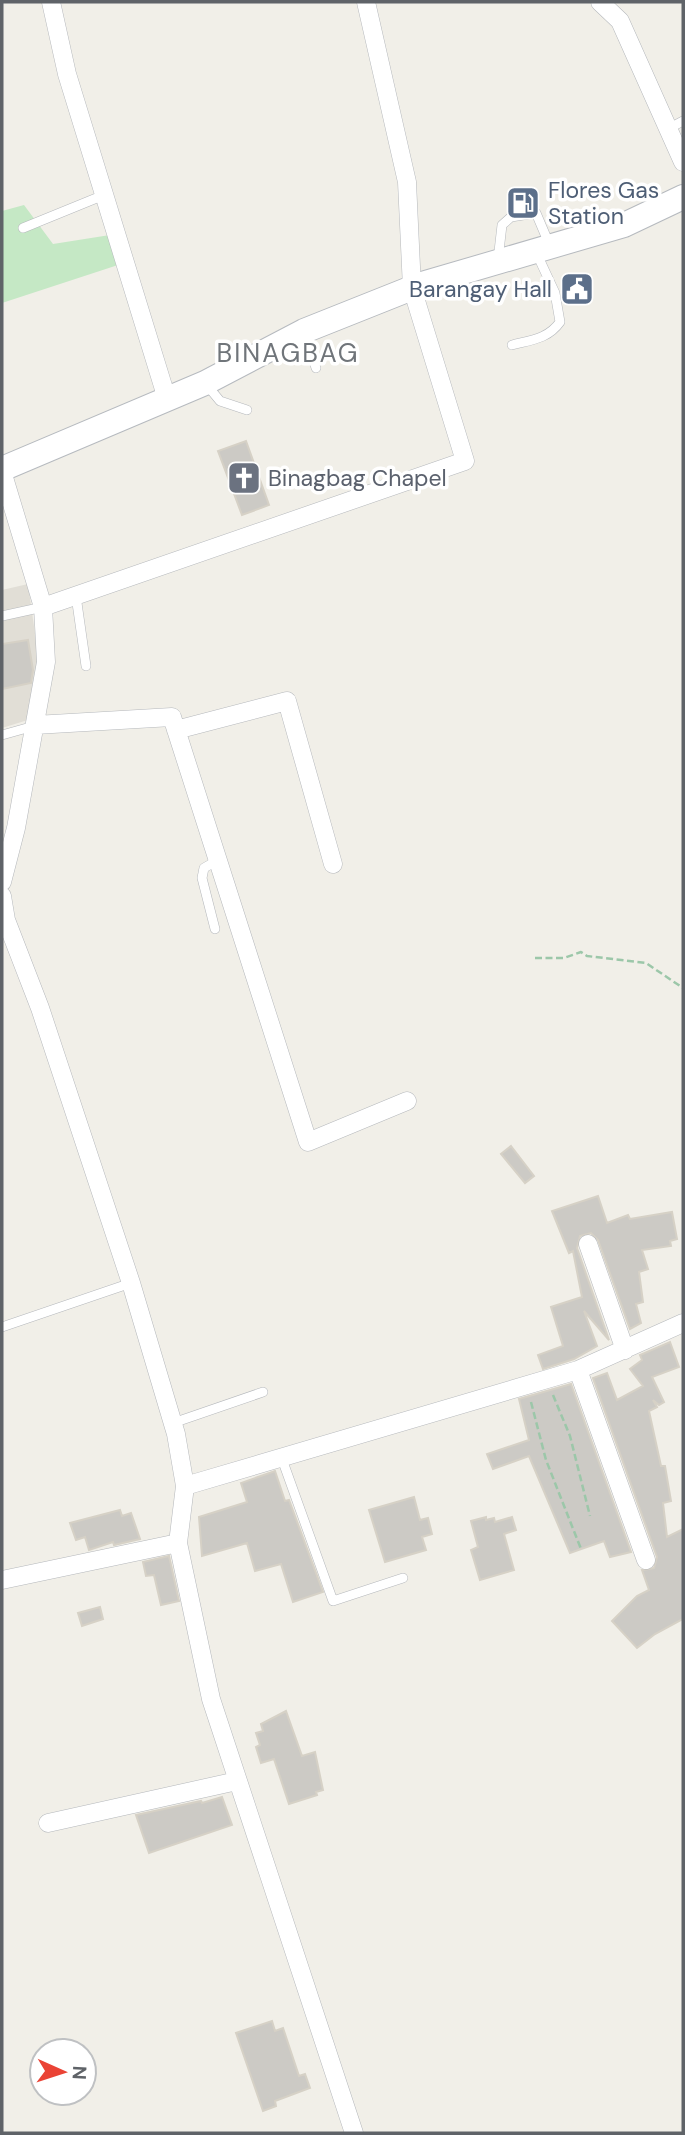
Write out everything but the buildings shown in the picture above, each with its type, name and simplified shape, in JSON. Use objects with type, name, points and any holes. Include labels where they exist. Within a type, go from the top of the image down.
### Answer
[{"type":"main road","points":[[2,470],[205,383],[304,331],[412,288],[624,225],[683,197]]},
{"type":"street","points":[[51,2],[67,74],[167,399]]},
{"type":"street","points":[[43,607],[465,461],[412,288],[407,182],[366,2]]},
{"type":"street","points":[[600,2],[620,21],[676,125],[683,162]]},
{"type":"street","points":[[2,470],[43,607],[46,662],[16,828],[2,882]]},
{"type":"street","points":[[176,730],[287,701],[333,864]]},
{"type":"street","points":[[35,725],[172,717],[308,1143],[407,1101]]},
{"type":"street","points":[[2,896],[6,920],[40,1009],[131,1283],[173,1423],[185,1486],[178,1543],[211,1699],[355,2133]]},
{"type":"street","points":[[588,1244],[625,1350]]},
{"type":"street","points":[[185,1486],[578,1370],[683,1323]]},
{"type":"street","points":[[578,1370],[646,1560]]},
{"type":"street","points":[[2,1580],[178,1543]]},
{"type":"street","points":[[48,1823],[237,1781]]},
{"type":"lane","points":[[23,228],[104,195]]},
{"type":"lane","points":[[498,261],[502,225],[511,217],[536,213],[560,322],[553,332],[541,338],[512,345]]},
{"type":"lane","points":[[304,331],[316,368]]},
{"type":"lane","points":[[205,383],[220,401],[247,410]]},
{"type":"lane","points":[[76,596],[86,666]]},
{"type":"lane","points":[[2,616],[43,607]]},
{"type":"lane","points":[[2,735],[35,725]]},
{"type":"lane","points":[[215,929],[202,878],[204,868],[218,860]]},
{"type":"lane","points":[[2,1327],[131,1283]]},
{"type":"lane","points":[[173,1423],[263,1392]]},
{"type":"lane","points":[[282,1459],[333,1601],[403,1578]]},
{"type":"path","points":[[535,958],[564,958],[581,952],[587,956],[646,963],[683,988]]},
{"type":"path","points":[[548,1379],[570,1436],[590,1516]]},
{"type":"path","points":[[526,1385],[546,1460],[581,1549]]},
{"type":"shaded area","points":[[28,584],[40,669],[31,719],[2,728],[2,590]]},
{"type":"green space","points":[[24,205],[53,244],[110,235],[118,265],[2,303],[2,211]]},
{"type":"place","name":"Flores Gas Station","points":[[523,203]]},
{"type":"place","name":"Barangay Hall","points":[[577,289]]},
{"type":"place","name":"Binagbag Chapel","points":[[244,478]]},
{"type":"district","name":"BINAGBAG","points":[[288,353]]}]
